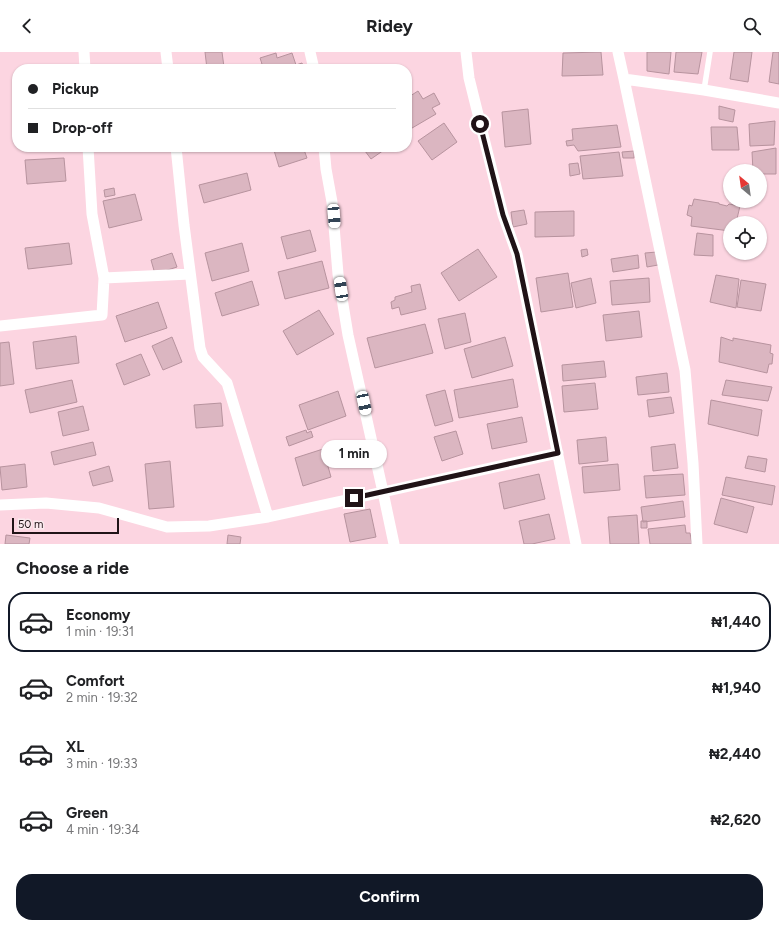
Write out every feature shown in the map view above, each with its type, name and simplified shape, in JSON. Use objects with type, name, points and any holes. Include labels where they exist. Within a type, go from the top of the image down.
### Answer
[{"type":"street","points":[[84,52],[85,64]]},
{"type":"street","points":[[166,52],[167,64]]},
{"type":"street","points":[[310,52],[313,64]]},
{"type":"street","points":[[466,52],[469,78],[503,215],[517,254],[576,544]]},
{"type":"street","points":[[618,52],[685,370],[693,463],[697,544]]},
{"type":"street","points":[[624,79],[704,90],[779,103]]},
{"type":"street","points":[[0,326],[102,315],[104,278],[92,214],[88,152]]},
{"type":"street","points":[[177,152],[200,348],[203,356],[227,383],[268,517]]},
{"type":"street","points":[[324,152],[332,202],[338,274],[347,327],[394,544]]},
{"type":"street","points":[[104,278],[190,274]]},
{"type":"street","points":[[0,505],[46,503],[99,508],[167,527],[209,526],[268,517],[558,453]]},
{"type":"lane","points":[[704,90],[710,52]]},
{"type":"building","points":[[205,52],[222,52],[224,64],[206,64]]},
{"type":"building","points":[[601,52],[603,75],[562,76],[563,53]]},
{"type":"building","points":[[647,52],[671,52],[669,74],[647,71]]},
{"type":"building","points":[[676,52],[702,52],[698,74],[674,72]]},
{"type":"building","points":[[734,52],[752,52],[748,82],[730,79]]},
{"type":"building","points":[[773,52],[779,52],[779,84],[769,82]]},
{"type":"building","points":[[276,53],[277,58],[292,53],[296,64],[262,64],[260,58]]},
{"type":"building","points":[[418,91],[423,99],[434,93],[440,104],[432,108],[436,114],[412,128],[412,95]]},
{"type":"building","points":[[719,106],[735,110],[733,122],[719,119]]},
{"type":"building","points":[[528,109],[531,144],[505,147],[502,112]]},
{"type":"building","points":[[775,121],[774,145],[750,146],[749,124]]},
{"type":"building","points":[[444,123],[457,142],[432,160],[418,141]]},
{"type":"building","points":[[617,125],[621,147],[578,151],[574,145],[567,146],[566,141],[573,140],[572,129]]},
{"type":"building","points":[[711,127],[737,127],[739,150],[712,150]]},
{"type":"building","points":[[776,148],[776,174],[767,174],[767,164],[753,164],[752,152]]},
{"type":"building","points":[[634,151],[634,158],[623,158],[622,152]]},
{"type":"building","points":[[274,152],[305,152],[307,158],[279,167]]},
{"type":"building","points":[[366,152],[381,152],[371,159]]},
{"type":"building","points":[[619,152],[623,176],[583,179],[580,156]]},
{"type":"building","points":[[64,158],[66,181],[27,184],[25,160]]},
{"type":"building","points":[[578,163],[580,174],[570,176],[569,164]]},
{"type":"building","points":[[247,173],[251,190],[204,203],[199,185]]},
{"type":"building","points":[[114,188],[115,195],[105,197],[104,190]]},
{"type":"building","points":[[135,194],[142,220],[109,228],[103,201]]},
{"type":"building","points":[[694,199],[719,203],[723,205],[723,208],[740,208],[738,216],[723,216],[723,230],[691,226],[692,217],[687,215],[689,205],[692,206]]},
{"type":"building","points":[[524,210],[527,224],[513,227],[511,212]]},
{"type":"building","points":[[574,211],[574,236],[535,237],[535,212]]},
{"type":"building","points":[[310,230],[316,251],[287,259],[281,237]]},
{"type":"building","points":[[697,233],[713,235],[713,256],[694,255]]},
{"type":"building","points":[[69,243],[72,264],[28,269],[25,248]]},
{"type":"building","points":[[242,243],[249,271],[212,281],[205,253]]},
{"type":"building","points":[[478,249],[497,277],[459,301],[441,273]]},
{"type":"building","points":[[587,249],[588,255],[582,257],[581,250]]},
{"type":"building","points":[[657,252],[658,265],[647,267],[645,253]]},
{"type":"building","points":[[172,253],[177,267],[155,274],[151,260]]},
{"type":"building","points":[[638,255],[639,268],[613,272],[611,259]]},
{"type":"building","points":[[322,261],[329,288],[285,299],[278,272]]},
{"type":"building","points":[[568,273],[573,307],[541,312],[536,278]]},
{"type":"building","points":[[716,275],[739,279],[736,308],[710,302]]},
{"type":"building","points":[[591,278],[596,303],[576,308],[571,283]]},
{"type":"building","points":[[649,278],[650,302],[612,305],[610,281]]},
{"type":"building","points":[[741,280],[766,284],[761,311],[737,307]]},
{"type":"building","points":[[252,281],[259,305],[222,316],[215,293]]},
{"type":"building","points":[[420,284],[426,309],[401,315],[399,307],[392,309],[391,302],[395,300],[395,297],[412,292],[411,286]]},
{"type":"building","points":[[158,302],[167,328],[125,342],[116,316]]},
{"type":"building","points":[[319,310],[334,334],[297,355],[283,331]]},
{"type":"building","points":[[639,311],[642,337],[606,341],[603,315]]},
{"type":"building","points":[[465,313],[471,342],[445,349],[438,319]]},
{"type":"building","points":[[425,324],[433,353],[375,368],[367,338]]},
{"type":"building","points":[[76,336],[79,363],[36,369],[33,342]]},
{"type":"building","points":[[172,337],[182,362],[163,370],[152,346]]},
{"type":"building","points":[[505,337],[513,366],[472,378],[464,349]]},
{"type":"building","points":[[721,337],[733,341],[733,338],[771,345],[770,353],[773,354],[772,364],[769,364],[767,373],[719,362]]},
{"type":"building","points":[[9,342],[14,384],[0,386],[0,343]]},
{"type":"building","points":[[141,354],[150,375],[124,385],[116,364]]},
{"type":"building","points":[[604,361],[606,377],[563,381],[562,365]]},
{"type":"building","points":[[667,373],[669,392],[638,395],[636,377]]},
{"type":"building","points":[[513,379],[518,407],[459,418],[454,390]]},
{"type":"building","points":[[72,380],[77,402],[30,413],[25,390]]},
{"type":"building","points":[[726,380],[772,387],[768,401],[722,395]]},
{"type":"building","points":[[595,383],[598,409],[564,412],[562,386]]},
{"type":"building","points":[[445,390],[453,421],[435,426],[426,395]]},
{"type":"building","points":[[338,391],[346,416],[308,430],[299,405]]},
{"type":"building","points":[[671,397],[674,413],[649,417],[647,400]]},
{"type":"building","points":[[711,400],[762,410],[758,436],[708,424]]},
{"type":"building","points":[[221,403],[223,426],[196,428],[194,405]]},
{"type":"building","points":[[83,406],[89,430],[63,436],[58,412]]},
{"type":"building","points":[[522,417],[527,442],[492,449],[487,424]]},
{"type":"building","points":[[306,430],[307,433],[311,431],[313,437],[289,446],[286,437]]},
{"type":"building","points":[[456,431],[463,454],[442,461],[434,437]]},
{"type":"building","points":[[606,437],[608,461],[579,464],[577,440]]},
{"type":"building","points":[[93,442],[96,455],[54,465],[51,452]]},
{"type":"building","points":[[675,444],[678,468],[653,471],[651,447]]},
{"type":"building","points":[[323,449],[331,477],[303,486],[295,458]]},
{"type":"building","points":[[748,456],[767,459],[765,472],[745,468]]},
{"type":"building","points":[[170,461],[174,507],[149,509],[145,464]]},
{"type":"building","points":[[25,464],[27,487],[2,490],[0,467]]},
{"type":"building","points":[[618,464],[620,490],[584,493],[582,467]]},
{"type":"building","points":[[109,466],[113,481],[93,486],[89,472]]},
{"type":"building","points":[[539,474],[545,499],[504,509],[499,483]]},
{"type":"building","points":[[683,474],[685,495],[646,498],[644,476]]},
{"type":"building","points":[[726,477],[775,486],[772,505],[722,495]]},
{"type":"building","points":[[721,498],[754,507],[747,533],[714,524]]},
{"type":"building","points":[[683,501],[685,517],[643,522],[641,507]]},
{"type":"building","points":[[370,509],[376,537],[350,542],[344,514]]},
{"type":"building","points":[[549,514],[555,539],[532,544],[524,544],[519,521]]},
{"type":"building","points":[[637,515],[639,544],[610,544],[608,517]]},
{"type":"building","points":[[641,521],[647,521],[647,528],[641,528]]},
{"type":"building","points":[[685,525],[686,533],[690,533],[692,544],[650,544],[648,529]]},
{"type":"building","points":[[6,535],[30,538],[29,544],[5,544]]},
{"type":"building","points":[[228,535],[241,537],[240,544],[227,544]]},
{"type":"route","points":[[354,498],[558,453],[517,254],[503,215],[480,124]]}]
